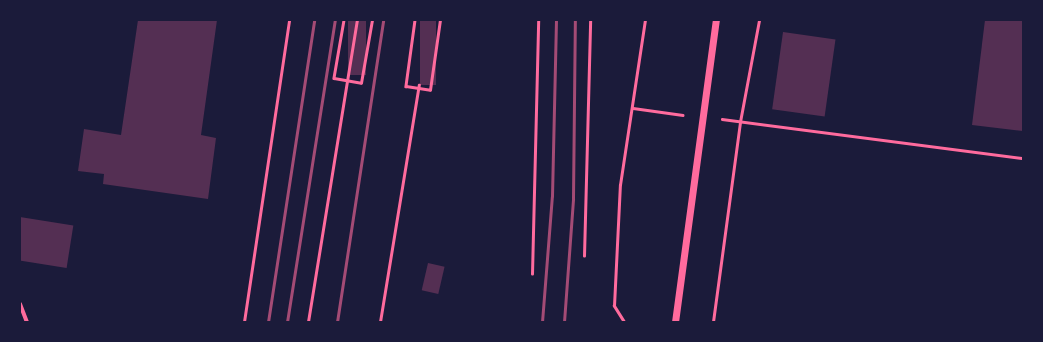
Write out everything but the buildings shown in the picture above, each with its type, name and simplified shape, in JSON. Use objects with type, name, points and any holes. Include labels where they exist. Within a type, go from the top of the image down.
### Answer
[{"type":"street","points":[[675,322],[716,20]]},
{"type":"street","points":[[20,304],[27,322]]},
{"type":"path","points":[[244,322],[289,20]]},
{"type":"path","points":[[344,20],[334,78],[361,83],[372,20]]},
{"type":"path","points":[[308,322],[357,20]]},
{"type":"path","points":[[414,20],[406,86],[430,90],[440,20]]},
{"type":"path","points":[[532,274],[538,20]]},
{"type":"path","points":[[584,256],[590,20]]},
{"type":"path","points":[[624,322],[614,306],[620,185],[633,108],[645,20]]},
{"type":"path","points":[[713,322],[740,122],[759,20]]},
{"type":"path","points":[[380,322],[419,87]]},
{"type":"path","points":[[633,108],[1023,158]]},
{"type":"railway","points":[[268,322],[314,20]]},
{"type":"railway","points":[[287,322],[335,20]]},
{"type":"railway","points":[[337,322],[383,20]]},
{"type":"railway","points":[[542,322],[552,196],[556,20]]},
{"type":"railway","points":[[564,322],[573,198],[575,20]]}]
